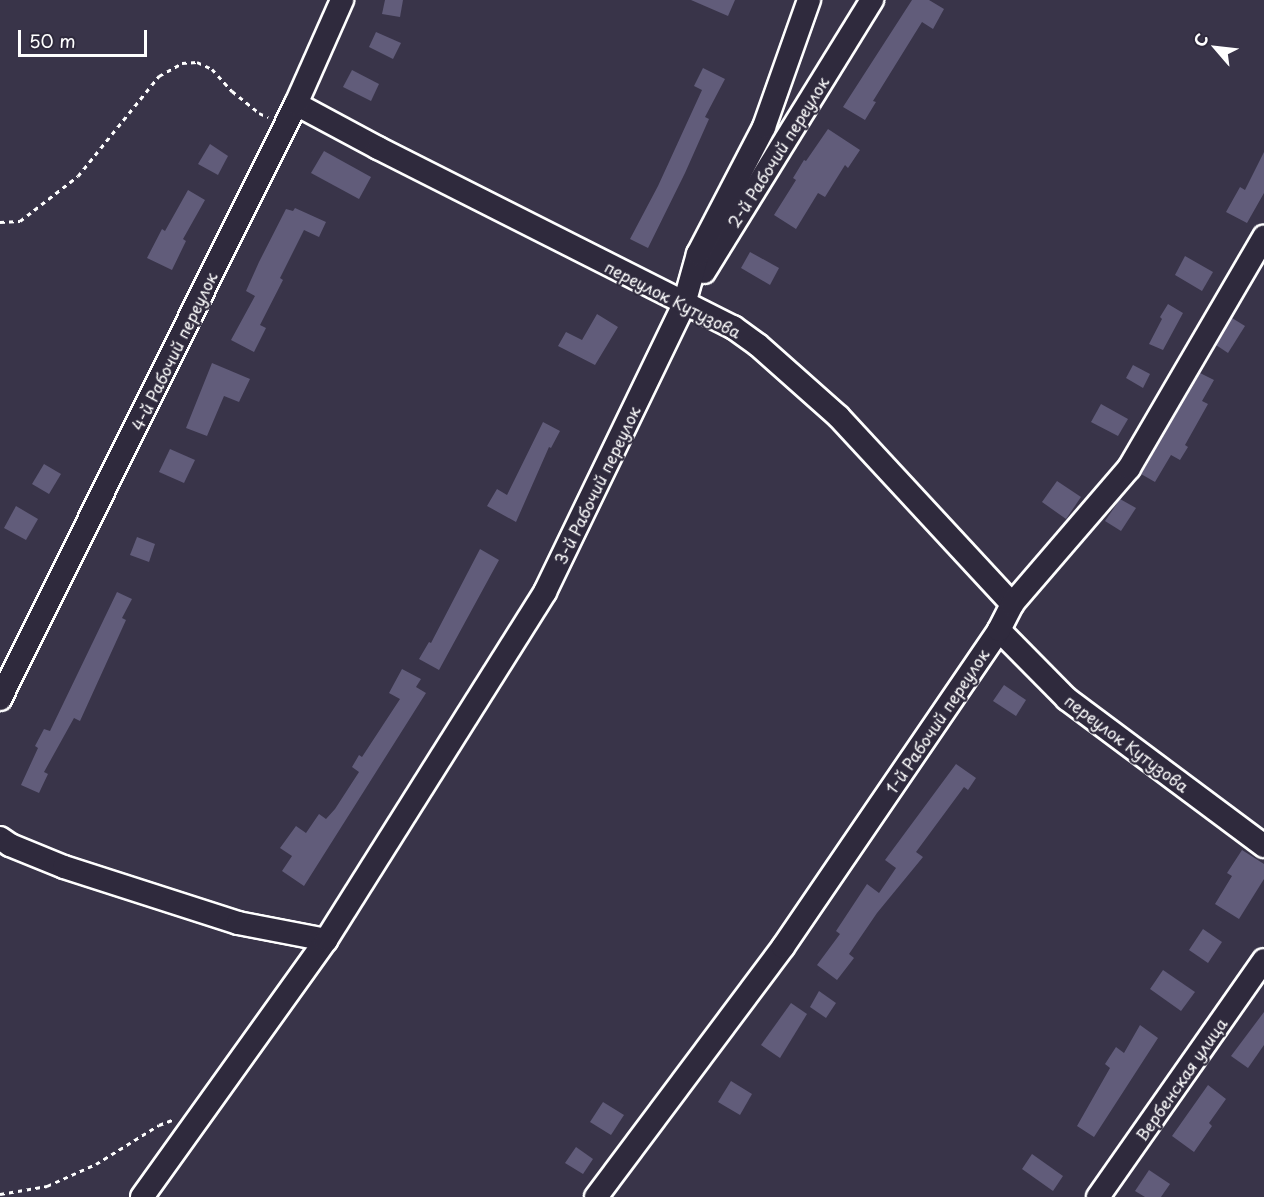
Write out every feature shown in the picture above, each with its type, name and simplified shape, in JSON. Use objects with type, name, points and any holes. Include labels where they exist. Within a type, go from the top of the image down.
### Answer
[{"type":"street","name":"4-й Рабочий переулок","points":[[0,699],[291,114],[342,0]]},
{"type":"street","name":"3-й Рабочий переулок","points":[[142,1197],[326,940],[545,592],[684,304],[698,254],[764,127],[809,0]]},
{"type":"street","name":"2-й Рабочий переулок","points":[[684,304],[872,0]]},
{"type":"street","name":"переулок Кутузова","points":[[291,114],[734,327],[758,345],[839,417],[1012,604]]},
{"type":"street","name":"1-й Рабочий переулок","points":[[597,1197],[783,947],[999,630],[1012,604],[1129,468],[1264,237]]},
{"type":"street","name":"переулок Кутузова","points":[[999,630],[1067,699],[1264,846]]},
{"type":"street","points":[[0,838],[10,845],[64,867],[238,923],[326,940]]},
{"type":"street","name":"Вербенская улица","points":[[1098,1197],[1264,960]]},
{"type":"path","points":[[0,222],[20,221],[78,176],[159,76],[182,63],[197,62],[212,69],[259,113],[291,114]]},
{"type":"path","points":[[0,1194],[47,1186],[96,1164],[159,1125],[205,1109]]},
{"type":"building","points":[[385,0],[403,0],[400,17],[382,14]]},
{"type":"building","points":[[691,0],[735,0],[728,16]]},
{"type":"building","points":[[912,0],[929,0],[944,9],[933,29],[922,22],[873,101],[876,102],[865,120],[843,107]]},
{"type":"building","points":[[376,32],[401,43],[393,59],[369,47]]},
{"type":"building","points":[[703,68],[725,79],[705,117],[709,119],[685,173],[648,248],[630,239],[658,186],[702,90],[694,86]]},
{"type":"building","points":[[352,70],[379,84],[371,101],[343,87]]},
{"type":"building","points":[[828,129],[860,150],[848,168],[845,165],[825,197],[818,193],[796,229],[774,215],[796,180],[793,178],[804,160],[806,161]]},
{"type":"building","points":[[210,144],[228,156],[218,175],[198,164]]},
{"type":"building","points":[[324,151],[371,177],[359,199],[311,173]]},
{"type":"building","points":[[1264,152],[1264,193],[1247,223],[1226,212],[1240,187],[1245,190]]},
{"type":"building","points":[[188,190],[205,200],[183,239],[186,241],[172,270],[147,258],[162,229],[165,231]]},
{"type":"building","points":[[295,208],[326,222],[319,237],[304,230],[280,278],[283,280],[260,325],[266,328],[254,352],[231,340],[255,296],[246,291],[259,262],[286,209],[293,211]]},
{"type":"building","points":[[750,252],[779,268],[770,285],[741,268]]},
{"type":"building","points":[[1185,256],[1213,272],[1202,291],[1175,275]]},
{"type":"building","points":[[1168,304],[1183,313],[1163,350],[1149,344]]},
{"type":"building","points":[[597,314],[618,327],[595,365],[558,346],[566,332],[582,340]]},
{"type":"building","points":[[1232,318],[1245,326],[1228,353],[1216,345]]},
{"type":"building","points":[[212,363],[250,379],[239,402],[224,396],[207,436],[186,428]]},
{"type":"building","points":[[1133,365],[1150,374],[1143,388],[1126,378]]},
{"type":"building","points":[[1200,373],[1214,380],[1202,401],[1208,404],[1185,445],[1188,447],[1180,460],[1171,455],[1155,482],[1141,474]]},
{"type":"building","points":[[1101,404],[1128,419],[1118,436],[1091,422]]},
{"type":"building","points":[[543,422],[560,431],[551,448],[549,447],[516,522],[487,506],[497,489],[507,495]]},
{"type":"building","points":[[170,449],[195,460],[184,483],[159,472]]},
{"type":"building","points":[[44,464],[61,474],[49,494],[32,484]]},
{"type":"building","points":[[1057,481],[1081,497],[1066,519],[1042,502]]},
{"type":"building","points":[[1120,499],[1136,508],[1121,531],[1105,521]]},
{"type":"building","points":[[16,506],[38,519],[26,540],[4,528]]},
{"type":"building","points":[[137,537],[155,544],[149,562],[130,555]]},
{"type":"building","points":[[480,549],[499,560],[439,670],[419,659],[429,642],[431,643]]},
{"type":"building","points":[[117,592],[132,599],[122,618],[126,620],[80,721],[74,718],[44,772],[48,774],[39,793],[21,785],[38,748],[35,746],[44,729],[50,731]]},
{"type":"building","points":[[402,669],[421,679],[416,687],[426,693],[304,886],[282,871],[292,856],[280,848],[296,826],[306,833],[319,814],[326,819],[335,809],[359,772],[352,767],[359,755],[362,757],[400,699],[389,693]]},
{"type":"building","points":[[1004,685],[1026,700],[1016,716],[993,701]]},
{"type":"building","points":[[956,764],[976,778],[968,790],[964,787],[916,852],[923,857],[877,913],[849,954],[854,958],[837,980],[817,965],[840,934],[836,931],[867,884],[879,893],[896,868],[885,860]]},
{"type":"building","points":[[1242,850],[1264,864],[1264,879],[1239,919],[1215,904],[1232,876],[1227,873]]},
{"type":"building","points":[[1203,929],[1222,942],[1208,963],[1189,950]]},
{"type":"building","points":[[1163,970],[1195,992],[1181,1011],[1150,989]]},
{"type":"building","points":[[819,991],[836,1003],[826,1018],[810,1007]]},
{"type":"building","points":[[791,1003],[807,1014],[780,1058],[761,1045]]},
{"type":"building","points":[[1264,1012],[1264,1045],[1248,1068],[1231,1056]]},
{"type":"building","points":[[1140,1025],[1158,1038],[1094,1137],[1077,1126],[1110,1068],[1105,1064],[1116,1047],[1124,1053]]},
{"type":"building","points":[[731,1081],[752,1094],[740,1115],[718,1102]]},
{"type":"building","points":[[1208,1085],[1226,1099],[1209,1123],[1212,1126],[1194,1152],[1172,1136]]},
{"type":"building","points":[[603,1102],[624,1115],[611,1135],[590,1122]]},
{"type":"building","points":[[576,1147],[593,1159],[583,1174],[565,1163]]},
{"type":"building","points":[[1032,1154],[1063,1176],[1053,1191],[1022,1169]]},
{"type":"building","points":[[1149,1170],[1170,1184],[1161,1197],[1145,1197],[1135,1191]]}]
